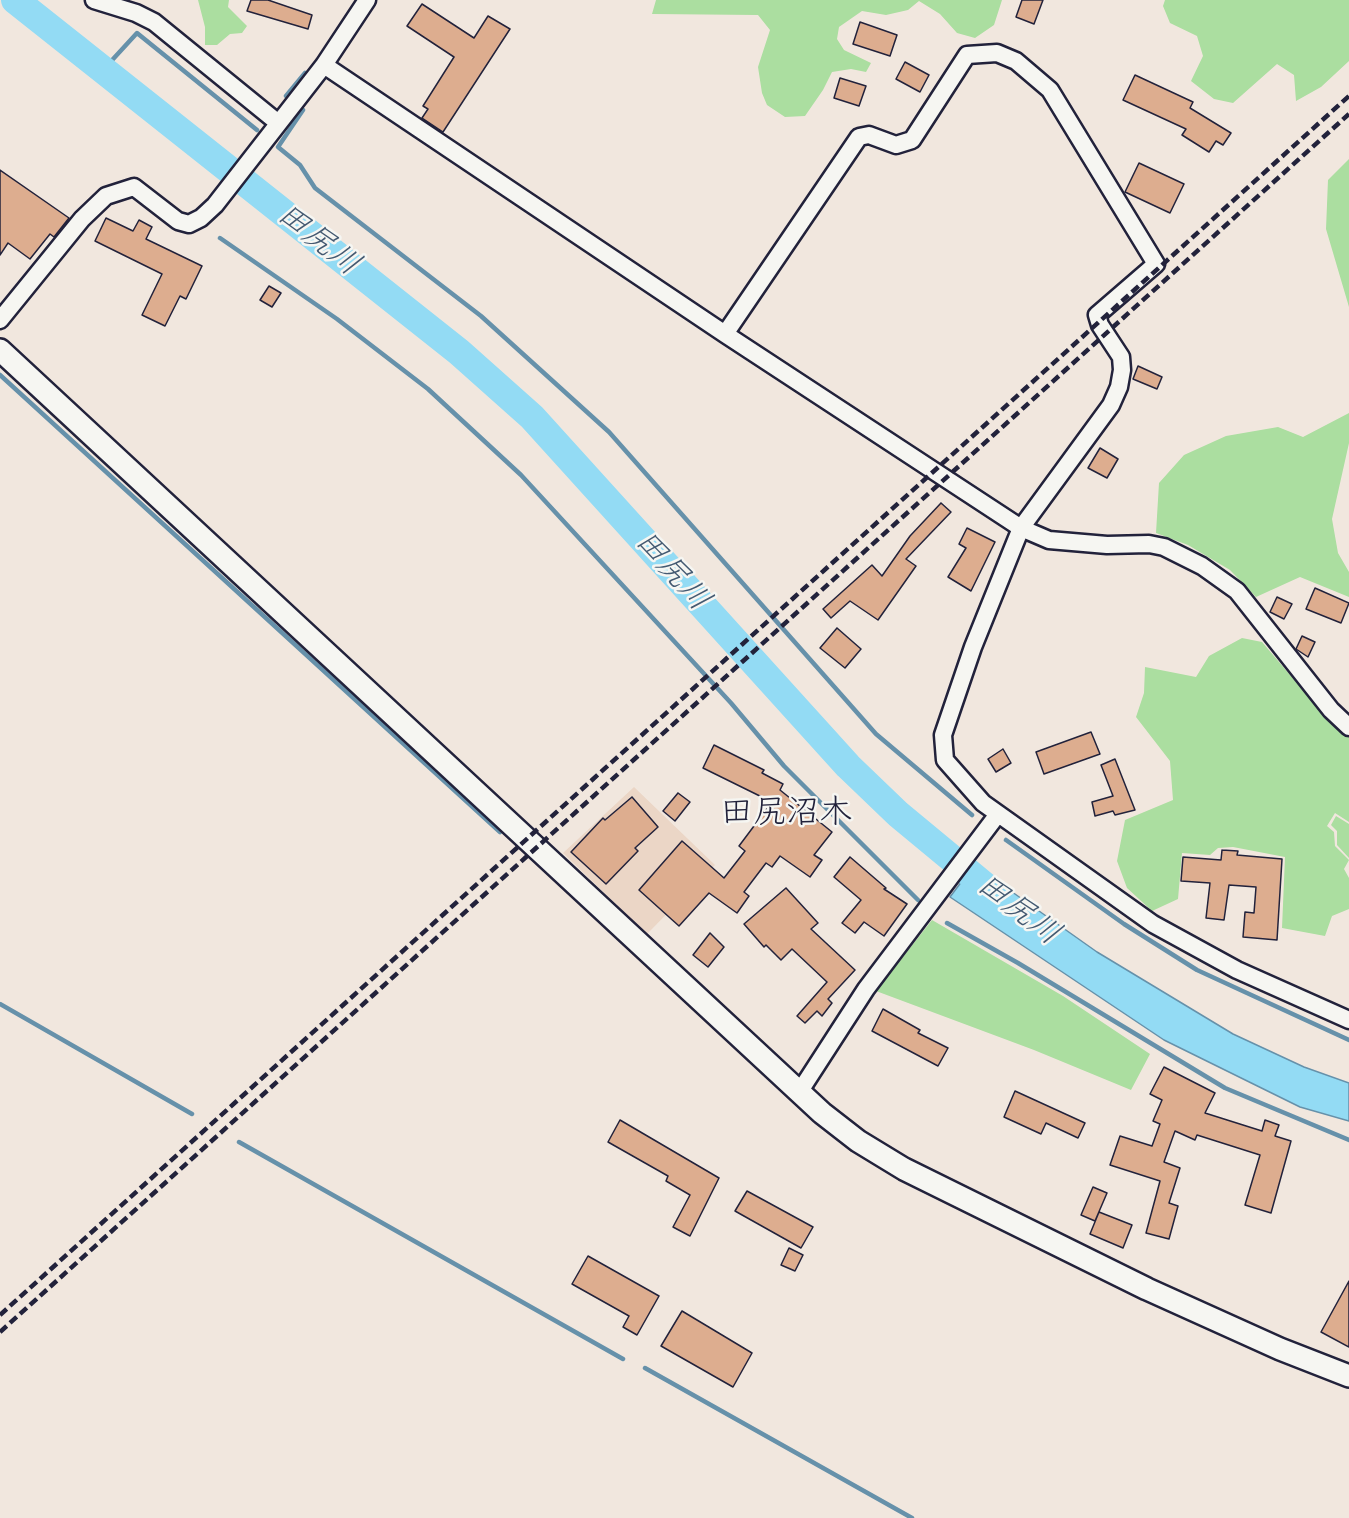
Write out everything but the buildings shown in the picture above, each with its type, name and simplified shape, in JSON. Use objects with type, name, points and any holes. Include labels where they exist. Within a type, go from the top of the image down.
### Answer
[{"type":"street","points":[[94,0],[136,13],[154,22],[277,122]]},
{"type":"street","points":[[0,320],[82,219],[106,196],[134,187],[178,221],[189,224],[201,218],[215,205],[277,122],[324,65],[367,0]]},
{"type":"street","points":[[724,334],[859,137],[869,135],[896,145],[912,140],[968,55],[982,52],[997,53],[1016,61],[1050,90],[1156,264],[1097,315],[1121,357],[1122,370],[1119,387],[1111,405],[1021,528],[973,647],[943,735],[945,760],[983,804],[1153,924],[1237,970],[1349,1020]]},
{"type":"street","points":[[324,65],[724,334],[1021,528],[1049,540],[1107,545],[1149,544],[1164,548],[1202,566],[1237,591],[1331,710],[1349,727]]},
{"type":"street","points":[[0,350],[822,1113],[858,1141],[904,1169],[1147,1289],[1280,1349],[1349,1376]]},
{"type":"street","points":[[800,1091],[866,989],[930,908],[998,814]]},
{"type":"shaded area","points":[[634,787],[715,865],[647,934],[563,853]]},
{"type":"green space","points":[[198,0],[229,0],[228,7],[247,26],[242,33],[230,34],[217,45],[205,45],[205,27]]},
{"type":"green space","points":[[656,0],[1002,0],[994,25],[975,38],[957,33],[940,14],[919,1],[908,10],[886,15],[862,11],[839,27],[837,39],[844,50],[871,63],[866,72],[851,69],[832,72],[805,116],[785,117],[767,105],[762,93],[758,67],[770,30],[758,15],[652,14]]},
{"type":"green space","points":[[1165,0],[1349,0],[1349,61],[1321,87],[1296,101],[1294,75],[1277,64],[1233,103],[1214,99],[1191,81],[1203,56],[1197,36],[1170,23],[1163,6]]},
{"type":"green space","points":[[1349,159],[1349,307],[1326,229],[1328,180]]},
{"type":"green space","points":[[1349,413],[1349,443],[1332,519],[1338,553],[1349,572],[1349,597],[1300,577],[1256,597],[1230,570],[1188,545],[1156,533],[1159,483],[1184,455],[1226,436],[1278,427],[1303,437]]},
{"type":"green space","points":[[1242,638],[1262,642],[1330,722],[1349,733],[1349,822],[1335,813],[1327,826],[1334,832],[1335,846],[1349,860],[1344,869],[1349,878],[1349,909],[1332,916],[1325,936],[1282,928],[1285,857],[1233,847],[1218,848],[1210,855],[1182,853],[1178,899],[1152,911],[1127,888],[1117,861],[1125,820],[1173,800],[1170,761],[1136,717],[1144,693],[1145,667],[1196,677],[1209,656]]},
{"type":"green space","points":[[1336,816],[1349,824],[1349,858],[1337,845],[1337,831],[1331,825]]},
{"type":"green space","points":[[932,920],[1063,996],[1150,1054],[1131,1090],[1034,1050],[876,991]]},
{"type":"water","points":[[974,865],[1097,952],[1233,1034],[1304,1067],[1349,1083],[1349,1121],[1300,1107],[1164,1040],[950,897]]},
{"type":"waterway","name":"田尻川","points":[[15,0],[459,352],[532,417],[848,766],[898,814],[997,896]]},
{"type":"waterway","points":[[103,70],[137,33],[257,130]]},
{"type":"waterway","points":[[286,96],[305,73]]},
{"type":"waterway","points":[[298,107],[303,110],[278,147],[300,165],[315,188],[481,316],[609,432],[876,734],[972,815]]},
{"type":"waterway","points":[[220,238],[337,319],[428,389],[521,475],[731,703],[784,766],[918,900]]},
{"type":"waterway","points":[[0,375],[500,832]]},
{"type":"waterway","points":[[1006,840],[1124,924],[1197,970],[1349,1040]]},
{"type":"waterway","points":[[947,923],[1018,963],[1225,1088],[1349,1140]]},
{"type":"waterway","points":[[0,1004],[192,1114]]},
{"type":"waterway","points":[[239,1142],[623,1359]]},
{"type":"waterway","points":[[645,1368],[912,1518]]},
{"type":"railway","points":[[0,1315],[1349,96]]},
{"type":"railway","points":[[0,1332],[1349,114]]},
{"type":"district","name":"田尻沼木","points":[[786,813]]}]
